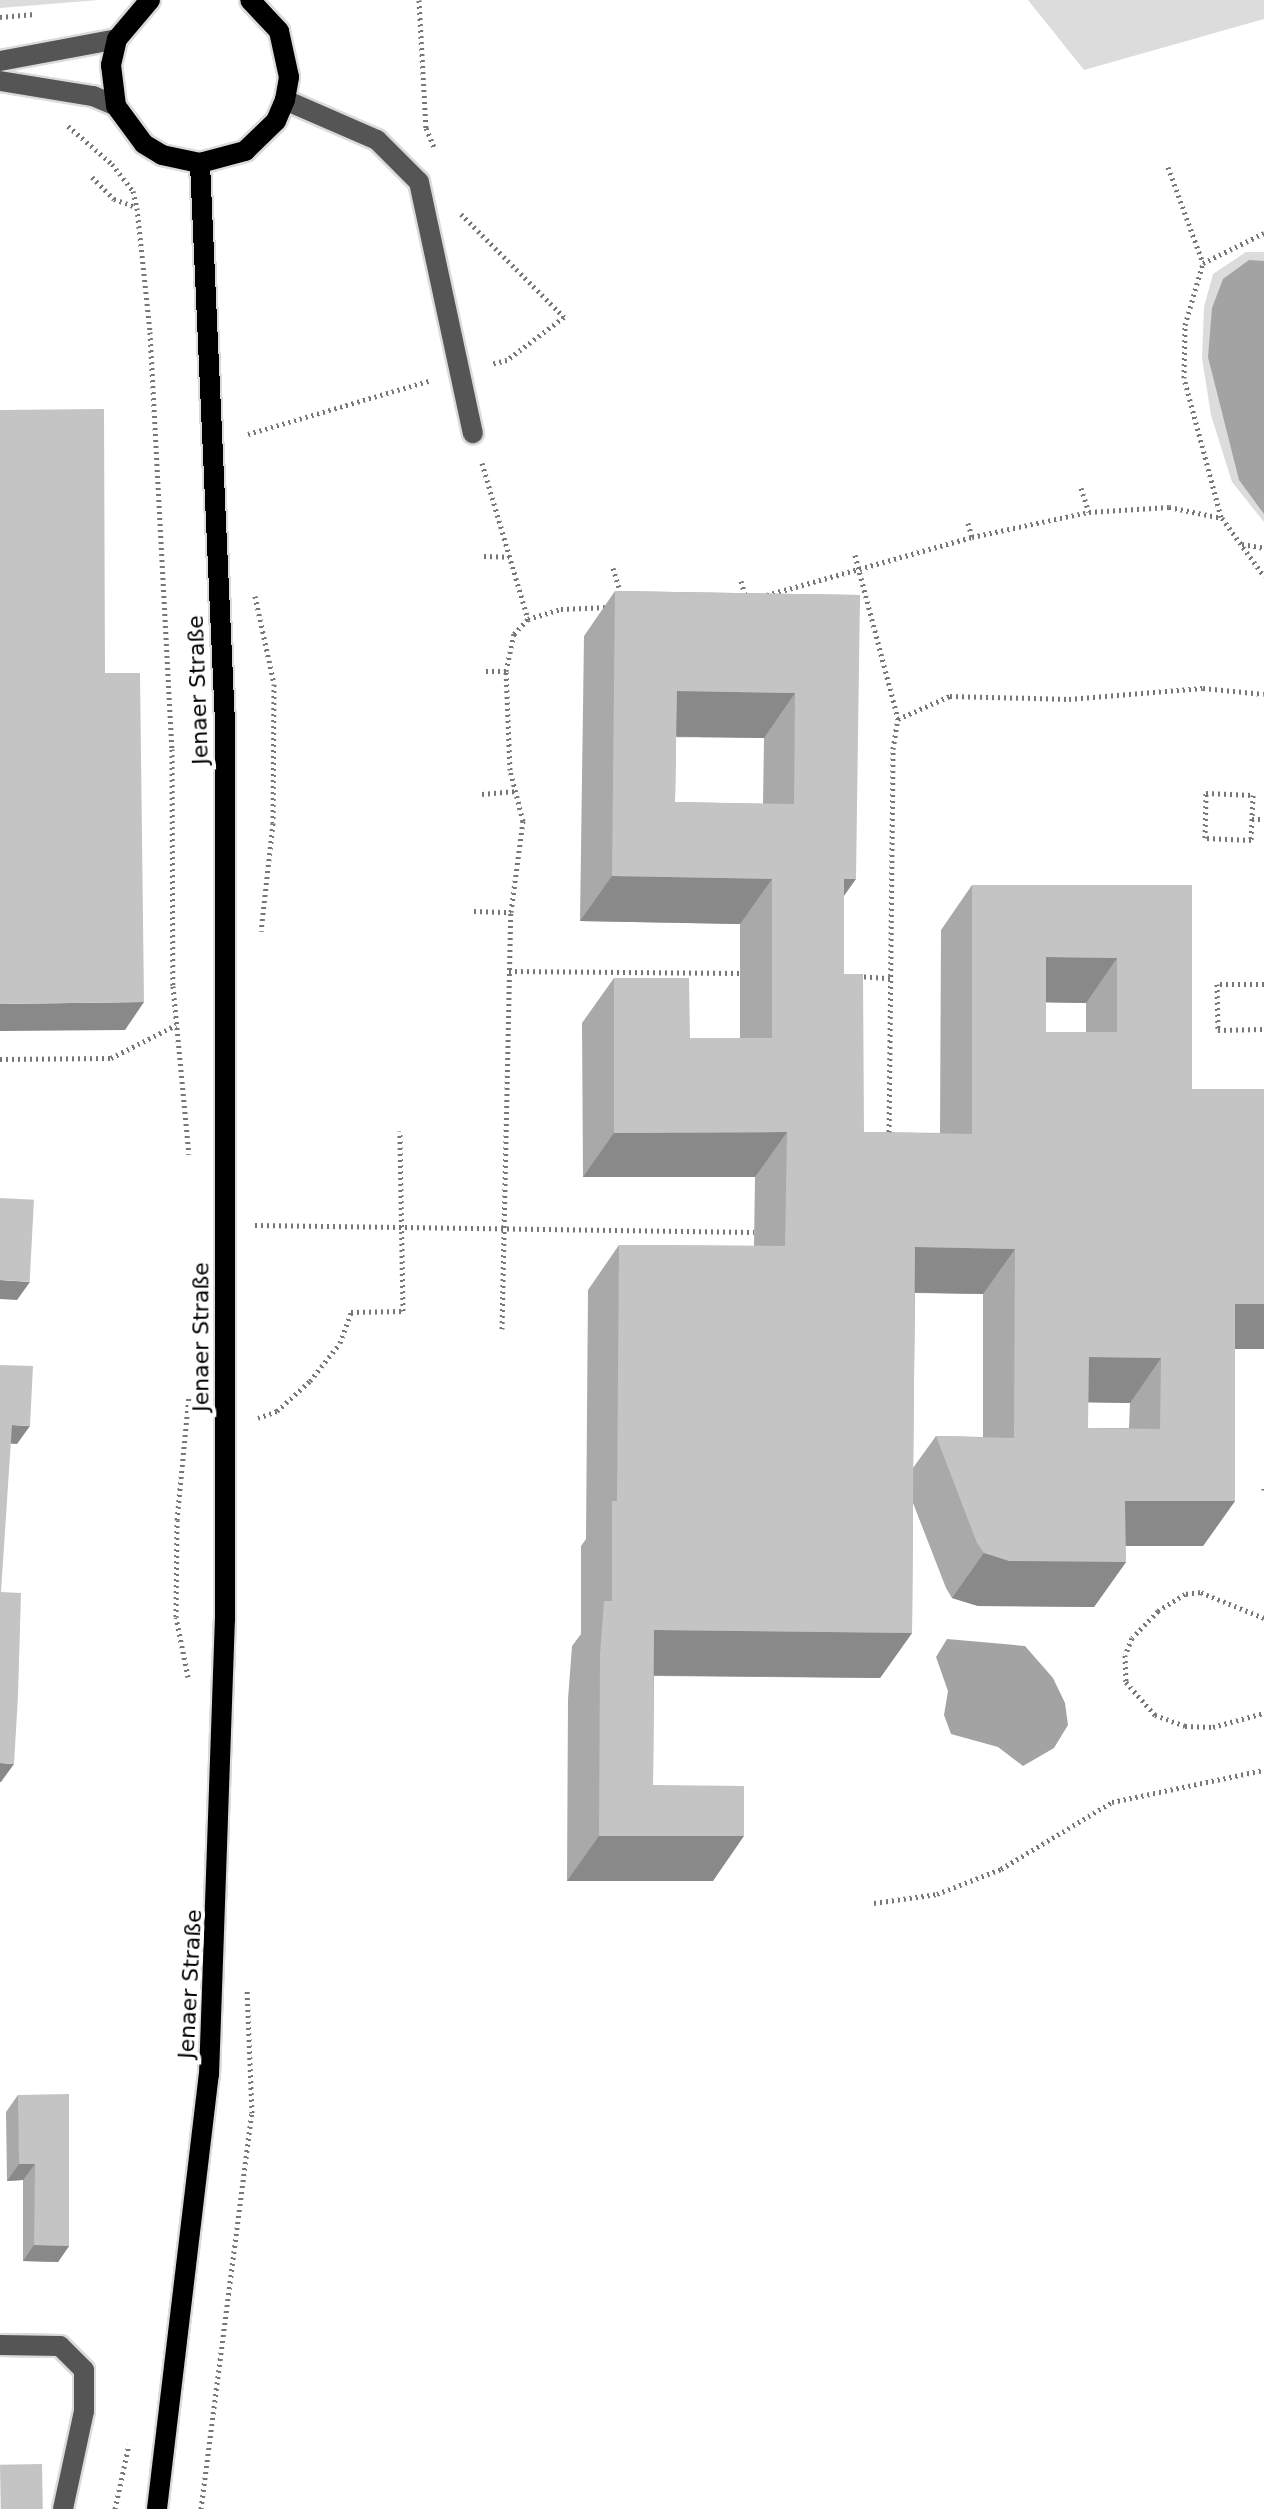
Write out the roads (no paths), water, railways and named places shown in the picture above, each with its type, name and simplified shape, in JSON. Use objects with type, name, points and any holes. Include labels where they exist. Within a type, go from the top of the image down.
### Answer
[{"type":"main road","points":[[150,0],[117,39],[111,65],[116,106],[144,144],[162,155],[200,163],[245,151],[276,121],[285,100],[289,77],[279,31],[250,0]]},
{"type":"main road","name":"Jenaer Straße","points":[[157,2509],[195,2225],[217,1946],[225,1620],[225,723],[200,163]]},
{"type":"street","points":[[0,61],[117,39]]},
{"type":"street","points":[[0,81],[93,96],[116,106]]},
{"type":"street","points":[[285,100],[377,140],[419,182],[463,371],[473,433]]},
{"type":"street","points":[[0,2345],[60,2346],[84,2370],[84,2411],[63,2509]]}]
